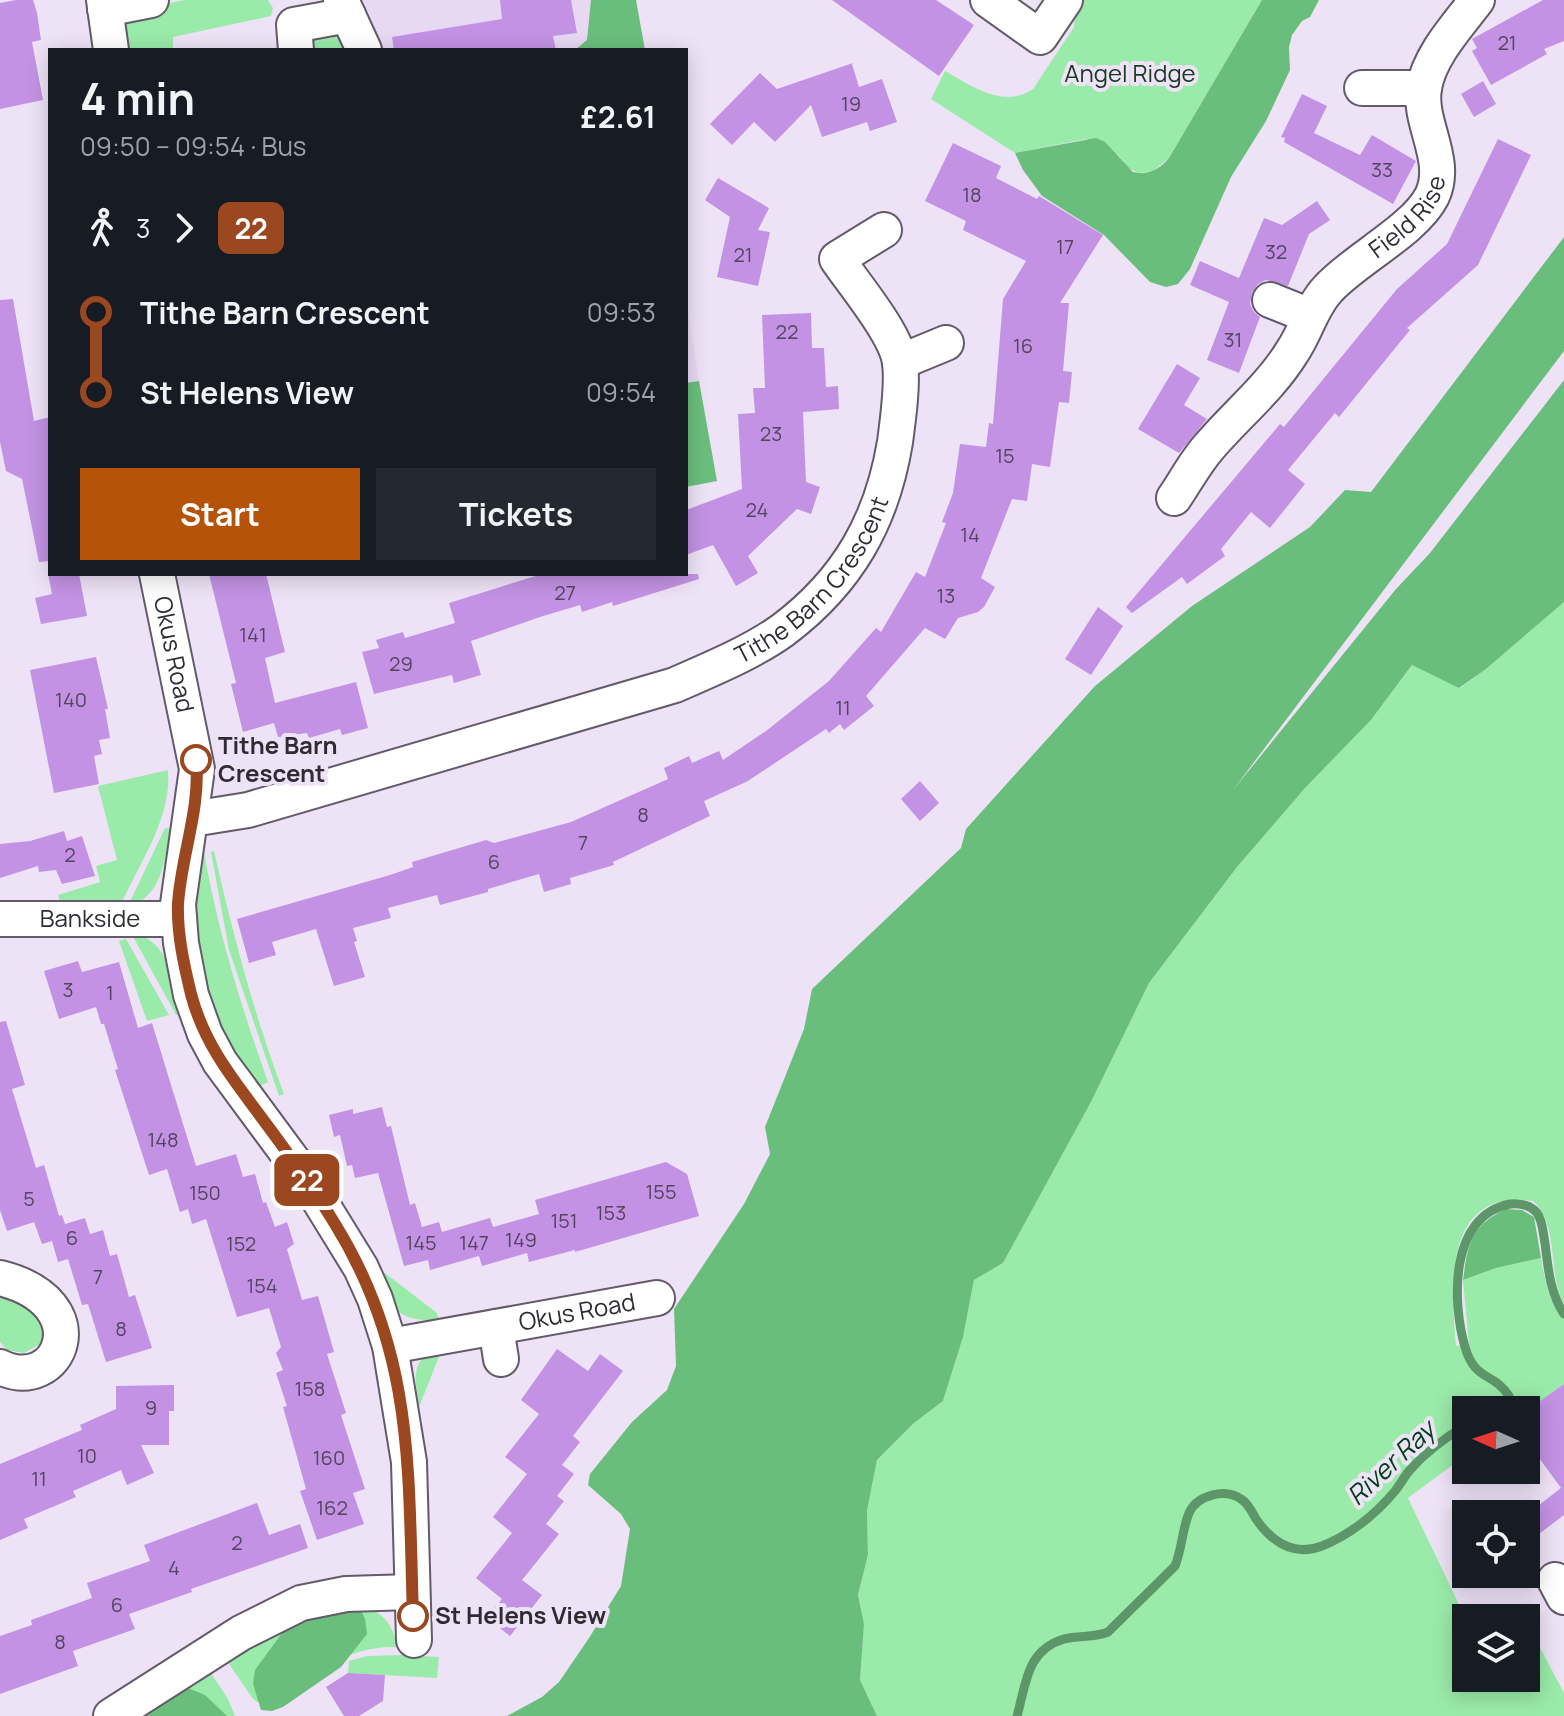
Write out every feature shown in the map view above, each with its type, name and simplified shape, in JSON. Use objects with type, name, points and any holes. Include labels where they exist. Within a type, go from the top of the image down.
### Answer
[{"type":"street","points":[[111,48],[104,4],[151,0]]},
{"type":"street","points":[[988,0],[1040,37],[1065,0]]},
{"type":"street","name":"Field Rise","points":[[1174,498],[1206,450],[1293,352],[1327,289],[1385,244],[1432,196],[1436,165],[1425,116],[1424,88],[1439,53],[1477,0]]},
{"type":"street","points":[[293,25],[344,7],[363,48]]},
{"type":"street","points":[[1362,88],[1424,88]]},
{"type":"street","name":"Tithe Barn Crescent","points":[[192,819],[248,810],[675,685],[726,663],[782,631],[820,598],[854,556],[878,511],[892,462],[900,362],[887,333],[837,259],[884,230]]},
{"type":"street","points":[[1270,300],[1310,316]]},
{"type":"street","points":[[900,362],[946,343]]},
{"type":"street","name":"Okus Road","points":[[157,576],[196,760],[179,919],[191,995],[205,1034],[227,1073],[305,1177],[361,1268],[390,1346],[409,1462],[414,1640]]},
{"type":"street","name":"Bankside","points":[[0,919],[179,919]]},
{"type":"street","points":[[0,1278],[19,1284],[50,1304],[60,1320],[61,1330],[54,1357],[39,1368],[18,1372],[0,1367]]},
{"type":"street","name":"Okus Road","points":[[390,1346],[498,1343],[532,1321],[657,1298]]},
{"type":"street","points":[[111,1716],[241,1633],[301,1603],[346,1594],[412,1592]]},
{"type":"shaded area","points":[[329,0],[636,0],[645,48],[350,48]]},
{"type":"shaded area","points":[[688,313],[699,381],[688,383]]},
{"type":"green space","points":[[185,0],[268,0],[273,8],[271,16],[173,37],[173,48],[124,48],[119,13]]},
{"type":"green space","points":[[591,0],[636,0],[645,48],[577,48],[587,40]]},
{"type":"green space","name":"Angel Ridge","points":[[1081,0],[1262,0],[1169,158],[1153,171],[1138,173],[1118,155],[1086,139],[1015,153],[931,99],[945,71],[977,89],[999,96],[1022,95],[1033,89],[1074,27],[1075,9]]},
{"type":"green space","points":[[1262,0],[1319,0],[1310,17],[1302,21],[1292,35],[1290,70],[1266,121],[1231,177],[1190,269],[1178,284],[1166,287],[1150,282],[1104,235],[1042,196],[1015,153],[1096,138],[1105,142],[1133,172],[1143,173],[1157,168],[1169,158]]},
{"type":"green space","points":[[333,26],[350,48],[301,48],[304,35]]},
{"type":"green space","points":[[1564,237],[1564,351],[1233,790],[1396,589],[1430,553],[1564,380],[1564,602],[1486,669],[1459,688],[1412,665],[1371,720],[1306,787],[1237,867],[1149,983],[1091,1102],[1003,1263],[974,1280],[963,1337],[943,1401],[914,1423],[877,1460],[867,1511],[868,1555],[858,1595],[864,1624],[860,1680],[877,1716],[507,1716],[542,1697],[559,1682],[621,1586],[630,1529],[621,1514],[588,1485],[590,1474],[632,1422],[667,1390],[676,1366],[674,1309],[744,1204],[770,1154],[765,1127],[804,1029],[812,989],[961,848],[966,829],[1095,686],[1192,606],[1310,527],[1345,490],[1371,492]]},
{"type":"green space","points":[[699,381],[717,481],[688,487],[688,383]]},
{"type":"green space","points":[[1564,602],[1564,1304],[1556,1278],[1547,1223],[1541,1211],[1533,1201],[1504,1201],[1482,1210],[1468,1225],[1459,1246],[1453,1296],[1456,1346],[1469,1345],[1463,1280],[1496,1268],[1541,1258],[1551,1298],[1564,1319],[1564,1384],[1540,1401],[1540,1396],[1452,1396],[1452,1465],[1408,1498],[1459,1604],[1452,1604],[1452,1692],[1540,1692],[1540,1648],[1564,1693],[1564,1716],[877,1716],[860,1680],[864,1624],[858,1595],[868,1556],[867,1511],[877,1460],[914,1423],[943,1401],[963,1337],[974,1280],[1003,1263],[1091,1102],[1149,983],[1237,867],[1306,787],[1371,720],[1413,664],[1460,688]]},
{"type":"green space","points":[[168,770],[161,821],[123,900],[60,901],[58,895],[100,882],[96,866],[117,860],[98,786]]},
{"type":"green space","points":[[165,828],[171,829],[160,876],[148,895],[127,908]]},
{"type":"green space","points":[[214,851],[245,974],[284,1094],[279,1096],[229,950],[211,852]]},
{"type":"green space","points":[[204,852],[231,968],[268,1082],[260,1086],[245,1067],[221,1025],[199,956],[194,901],[199,853]]},
{"type":"green space","points":[[131,933],[144,937],[162,953],[182,1014],[176,1015]]},
{"type":"green space","points":[[126,939],[169,1015],[147,1021],[119,941]]},
{"type":"green space","points":[[1506,1209],[1522,1210],[1534,1217],[1541,1258],[1496,1268],[1463,1280],[1473,1237],[1485,1222]]},
{"type":"green space","points":[[377,1267],[437,1313],[439,1320],[412,1318],[396,1309]]},
{"type":"green space","points":[[16,1290],[47,1327],[42,1343],[24,1353],[7,1350],[0,1342],[0,1291]]},
{"type":"green space","points":[[446,1339],[419,1407],[418,1367],[427,1354]]},
{"type":"green space","points":[[357,1602],[365,1619],[367,1634],[341,1667],[283,1707],[272,1711],[261,1710],[253,1684],[255,1670],[285,1629],[298,1615]]},
{"type":"green space","points":[[367,1608],[388,1623],[398,1647],[360,1651],[343,1657],[262,1705],[253,1699],[227,1661],[283,1626]]},
{"type":"green space","points":[[367,1656],[439,1657],[437,1678],[348,1673],[349,1661]]},
{"type":"green space","points":[[205,1672],[211,1673],[235,1716],[137,1716]]},
{"type":"green space","points":[[183,1686],[205,1695],[227,1716],[123,1716]]},
{"type":"building","points":[[33,0],[37,13],[41,40],[32,42],[43,100],[0,109],[0,3]]},
{"type":"building","points":[[500,0],[571,0],[577,33],[553,36],[556,48],[394,48],[392,37],[502,19]]},
{"type":"building","points":[[832,0],[936,0],[974,25],[939,76]]},
{"type":"building","points":[[1543,0],[1564,0],[1564,41],[1544,49],[1547,54],[1491,85],[1472,51],[1477,48],[1472,39]]},
{"type":"building","points":[[853,63],[859,87],[882,79],[897,122],[870,131],[867,122],[822,137],[811,105],[775,142],[754,122],[732,145],[710,124],[760,73],[777,89]]},
{"type":"building","points":[[1483,81],[1496,104],[1474,117],[1461,94]]},
{"type":"building","points":[[1302,94],[1327,106],[1314,133],[1360,155],[1372,135],[1416,161],[1393,204],[1284,142],[1285,138],[1281,137]]},
{"type":"building","points":[[1498,139],[1531,155],[1478,265],[1407,328],[1410,330],[1339,417],[1335,413],[1288,470],[1305,484],[1270,528],[1251,512],[1221,549],[1225,556],[1187,584],[1182,577],[1132,613],[1126,607],[1280,424],[1284,427],[1397,289],[1447,244]]},
{"type":"building","points":[[953,143],[1001,166],[996,178],[1037,199],[1039,196],[1103,235],[1060,303],[1069,303],[1063,371],[1072,372],[1069,403],[1059,402],[1050,467],[1032,464],[1027,501],[1012,499],[981,578],[995,587],[984,607],[958,618],[945,639],[925,628],[866,696],[874,706],[844,730],[840,724],[829,733],[826,729],[748,781],[704,801],[710,816],[613,862],[614,865],[570,878],[571,884],[544,892],[539,874],[440,905],[437,895],[388,908],[391,918],[353,928],[365,977],[334,986],[316,929],[272,942],[276,955],[249,963],[237,919],[390,875],[413,867],[412,862],[486,840],[494,843],[571,822],[668,779],[664,768],[689,756],[692,763],[719,751],[723,760],[766,731],[829,681],[876,628],[881,632],[916,572],[925,577],[946,523],[942,522],[953,493],[960,444],[986,447],[989,423],[993,424],[1003,299],[1026,261],[963,230],[966,221],[925,201]]},
{"type":"building","points":[[718,178],[769,208],[758,230],[770,232],[758,286],[717,277],[730,217],[705,200]]},
{"type":"building","points":[[1317,201],[1330,220],[1309,234],[1288,286],[1266,280],[1252,292],[1250,304],[1260,317],[1239,373],[1207,360],[1229,302],[1190,285],[1200,261],[1239,278],[1264,218],[1282,225]]},
{"type":"building","points":[[13,299],[34,421],[48,418],[48,561],[39,562],[22,479],[6,471],[0,442],[0,300]]},
{"type":"building","points":[[811,313],[812,348],[824,348],[826,387],[838,386],[839,409],[803,412],[806,482],[820,487],[811,514],[797,509],[748,556],[758,573],[736,586],[713,545],[688,554],[688,509],[742,489],[738,414],[755,413],[753,388],[765,388],[762,315]]},
{"type":"building","points":[[1177,364],[1200,378],[1184,405],[1207,419],[1179,453],[1138,429]]},
{"type":"building","points":[[698,574],[699,579],[613,606],[612,602],[582,612],[580,605],[471,641],[481,675],[454,683],[452,675],[374,694],[362,652],[379,648],[376,640],[403,632],[405,638],[455,623],[449,603],[536,576]]},
{"type":"building","points":[[48,576],[79,576],[87,616],[41,624],[35,598],[52,594]]},
{"type":"building","points":[[209,576],[266,576],[285,652],[265,658],[275,703],[356,682],[368,728],[342,735],[340,729],[309,738],[307,733],[278,737],[274,723],[243,732],[231,684],[236,683]]},
{"type":"building","points":[[1098,607],[1123,626],[1091,675],[1065,659]]},
{"type":"building","points":[[96,657],[108,709],[105,709],[110,738],[99,740],[102,754],[94,756],[99,784],[54,793],[30,670]]},
{"type":"building","points":[[920,781],[939,803],[920,821],[901,799]]},
{"type":"building","points":[[64,831],[67,841],[82,836],[95,876],[62,884],[56,870],[39,872],[38,866],[0,878],[0,844],[30,841]]},
{"type":"building","points":[[78,961],[82,972],[119,962],[138,1028],[152,1023],[196,1166],[236,1154],[243,1177],[255,1174],[263,1203],[266,1202],[275,1227],[287,1222],[294,1244],[287,1249],[302,1300],[318,1296],[334,1352],[327,1354],[346,1413],[341,1415],[365,1489],[353,1493],[364,1524],[317,1540],[300,1491],[306,1489],[276,1373],[283,1370],[276,1353],[281,1347],[269,1308],[237,1317],[206,1219],[192,1224],[188,1209],[180,1212],[167,1169],[149,1175],[115,1070],[118,1069],[104,1024],[101,1024],[96,1007],[59,1019],[44,971]]},
{"type":"building","points":[[6,1021],[25,1085],[12,1089],[36,1168],[44,1165],[59,1216],[62,1215],[65,1224],[85,1218],[90,1234],[103,1230],[110,1256],[117,1254],[129,1297],[135,1295],[152,1348],[106,1362],[88,1304],[82,1305],[68,1259],[58,1262],[52,1241],[42,1244],[34,1222],[7,1231],[0,1210],[0,1022]]},
{"type":"building","points":[[382,1107],[387,1127],[391,1126],[410,1205],[415,1203],[422,1227],[439,1222],[442,1232],[490,1218],[493,1227],[539,1214],[535,1200],[666,1162],[687,1174],[699,1216],[529,1262],[527,1253],[482,1266],[479,1256],[430,1270],[428,1260],[404,1266],[378,1173],[355,1178],[352,1165],[347,1166],[340,1135],[334,1137],[329,1115],[353,1109],[353,1114]]},
{"type":"building","points":[[557,1349],[588,1371],[600,1354],[623,1371],[573,1436],[580,1442],[562,1465],[574,1474],[557,1496],[564,1501],[546,1524],[559,1534],[522,1580],[542,1595],[510,1636],[487,1618],[502,1599],[476,1578],[512,1533],[493,1517],[527,1474],[505,1457],[539,1414],[521,1400]]},
{"type":"building","points":[[1564,1384],[1564,1515],[1540,1533],[1540,1504],[1561,1488],[1540,1459],[1540,1401]]},
{"type":"building","points":[[174,1385],[174,1411],[169,1411],[169,1445],[141,1445],[154,1473],[127,1485],[121,1470],[73,1491],[76,1497],[24,1519],[28,1528],[0,1540],[0,1464],[82,1430],[80,1425],[116,1409],[116,1386]]},
{"type":"building","points":[[257,1503],[269,1535],[300,1524],[308,1548],[129,1614],[135,1629],[73,1651],[78,1666],[0,1694],[0,1636],[32,1625],[31,1620],[92,1598],[87,1583],[150,1561],[144,1545]]},
{"type":"building","points":[[348,1673],[385,1675],[383,1701],[359,1716],[344,1716],[326,1687]]},
{"type":"waterway","name":"River Ray","points":[[1509,1396],[1497,1383],[1479,1372],[1469,1358],[1458,1307],[1457,1285],[1466,1243],[1475,1225],[1490,1212],[1517,1204],[1528,1206],[1537,1213],[1553,1289],[1564,1314]]},
{"type":"waterway","name":"River Ray","points":[[1017,1716],[1030,1670],[1042,1651],[1064,1639],[1108,1632],[1175,1566],[1189,1513],[1198,1502],[1212,1495],[1234,1496],[1246,1503],[1276,1541],[1293,1548],[1311,1549],[1343,1536],[1371,1516],[1388,1500],[1421,1458],[1452,1434]]},
{"type":"bus line","name":"22","points":[[196,760],[192,819],[178,904],[178,923],[191,995],[205,1034],[220,1062],[305,1177],[337,1226],[375,1299],[390,1346],[404,1418],[409,1462],[413,1616]]},
{"type":"place","name":"Tithe Barn Crescent","points":[[196,760]]},
{"type":"place","name":"St Helens View","points":[[413,1616]]}]
